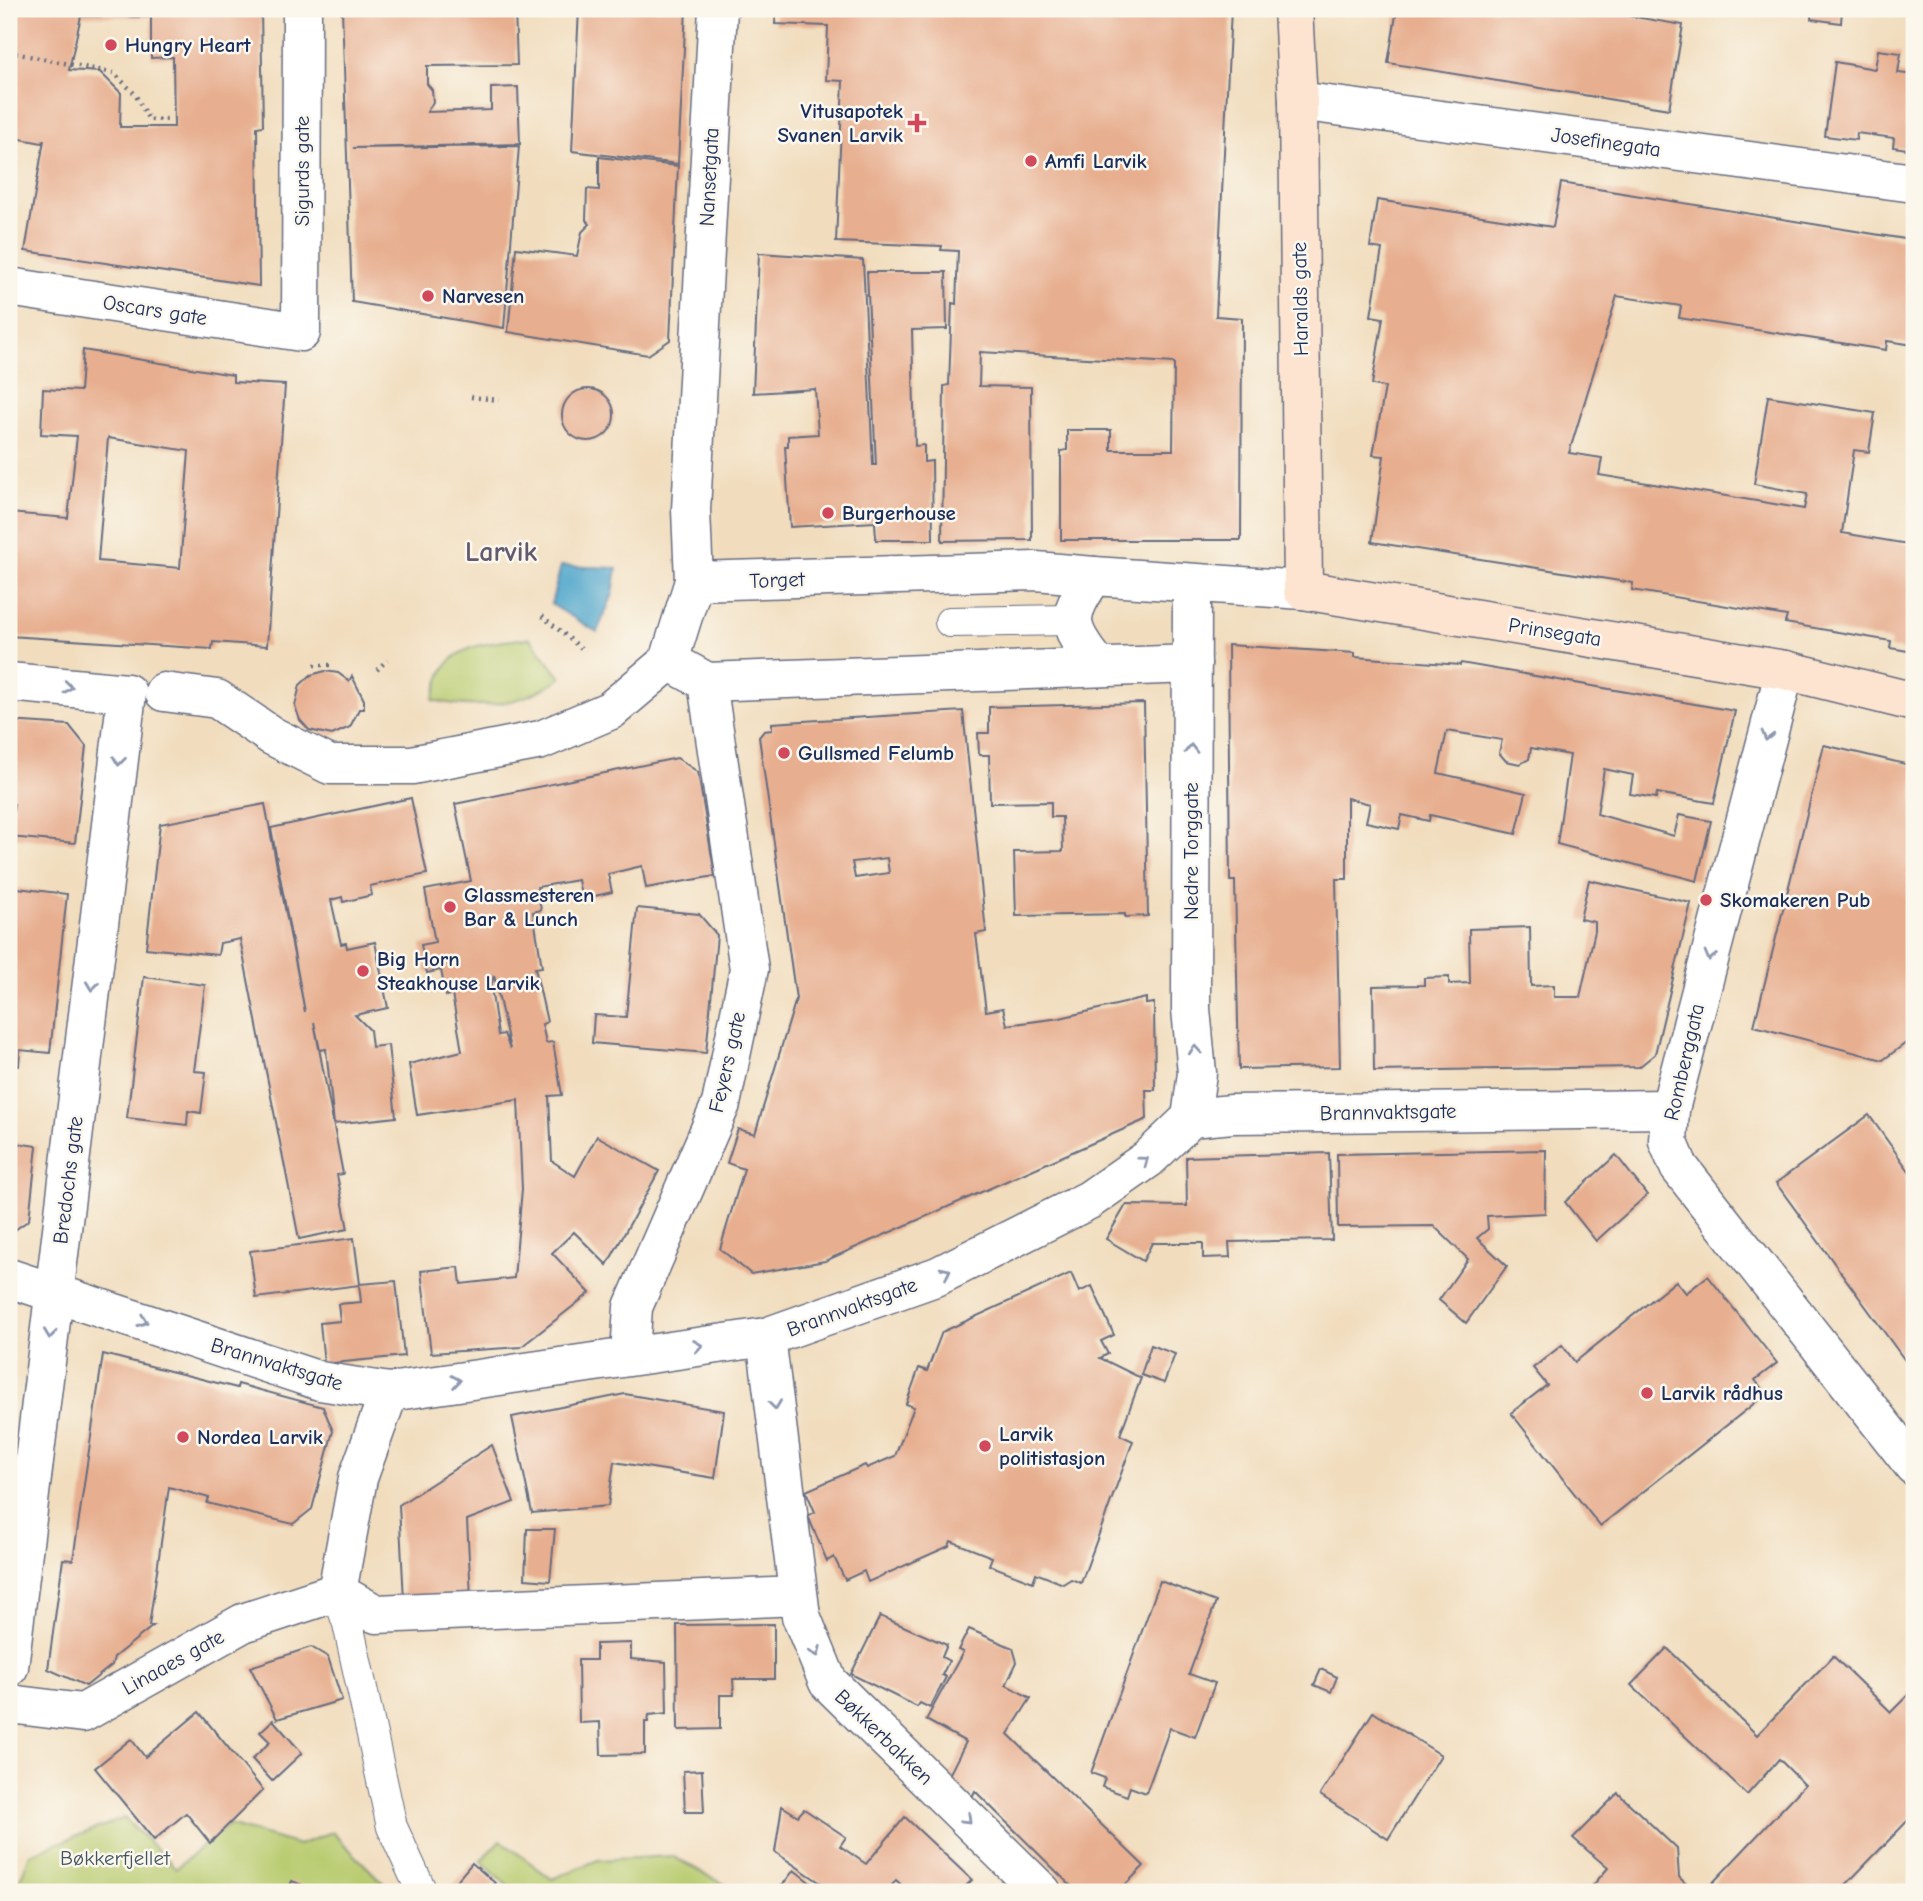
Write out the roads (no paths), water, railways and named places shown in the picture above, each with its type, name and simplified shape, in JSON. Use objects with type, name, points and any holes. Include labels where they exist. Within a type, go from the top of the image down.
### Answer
[{"type":"main road","name":"Haralds gate","points":[[1293,9],[1298,101],[1303,590]]},
{"type":"main road","name":"Prinsegata","points":[[1303,590],[1785,670],[1914,702]]},
{"type":"street","name":"Sigurds gate","points":[[302,9],[302,332]]},
{"type":"street","name":"Nansetgata","points":[[694,581],[691,510],[719,9]]},
{"type":"street","name":"Josefinegata","points":[[1298,101],[1914,183]]},
{"type":"street","name":"Oscars gate","points":[[9,287],[302,332]]},
{"type":"street","name":"Torget","points":[[694,581],[1036,571],[1192,584]]},
{"type":"street","points":[[1094,576],[1078,599],[1072,620],[1079,642],[1099,667]]},
{"type":"street","points":[[9,682],[217,699],[272,736],[330,765],[412,765],[541,740],[611,710],[669,661],[694,581]]},
{"type":"street","name":"Prinsegata","points":[[1192,584],[1303,590]]},
{"type":"street","name":"Nedre Torggate","points":[[1191,1118],[1197,1073],[1191,1009],[1192,584]]},
{"type":"street","points":[[669,661],[707,682],[1192,664]]},
{"type":"street","name":"Romberggata","points":[[1785,670],[1670,1109],[1668,1141],[1679,1167],[1914,1466]]},
{"type":"street","name":"Feyers gate","points":[[630,1355],[633,1307],[721,1104],[748,969],[707,682]]},
{"type":"street","name":"Bredochs gate","points":[[9,1667],[55,1291],[146,692]]},
{"type":"street","name":"Brannvaktsgate","points":[[9,1278],[55,1291],[320,1381],[389,1392],[766,1337],[938,1276],[1088,1200],[1148,1159],[1191,1118],[1232,1114],[1670,1109]]},
{"type":"street","name":"Bøkkerbakken","points":[[766,1337],[801,1616],[828,1682],[1042,1892]]},
{"type":"street","points":[[389,1392],[358,1478],[337,1592],[376,1614],[799,1596]]},
{"type":"street","name":"Linaaes gate","points":[[9,1704],[83,1713],[243,1623],[337,1592]]},
{"type":"lane","points":[[950,622],[1072,620]]},
{"type":"lane","points":[[337,1592],[348,1623],[392,1826],[422,1892]]},
{"type":"water","points":[[561,566],[617,568],[613,594],[597,632],[551,604]]},
{"type":"place","name":"Hungry Heart","points":[[111,45]]},
{"type":"place","name":"Vitusapotek Svanen Larvik","points":[[917,123]]},
{"type":"place","name":"Amfi Larvik","points":[[1031,161]]},
{"type":"place","name":"Narvesen","points":[[428,296]]},
{"type":"place","name":"Burgerhouse","points":[[828,513]]},
{"type":"place","name":"Gullsmed Felumb","points":[[784,753]]},
{"type":"place","name":"Skomakeren Pub","points":[[1706,900]]},
{"type":"place","name":"Glassmesteren Bar & Lunch","points":[[450,907]]},
{"type":"place","name":"Big Horn Steakhouse Larvik","points":[[363,971]]},
{"type":"place","name":"Larvik rådhus","points":[[1647,1393]]},
{"type":"place","name":"Nordea Larvik","points":[[183,1437]]},
{"type":"place","name":"Larvik politistasjon","points":[[985,1446]]},
{"type":"district","name":"Larvik","points":[[501,551]]},
{"type":"park label","name":"Bøkkerfjellet","points":[[115,1858]]}]
